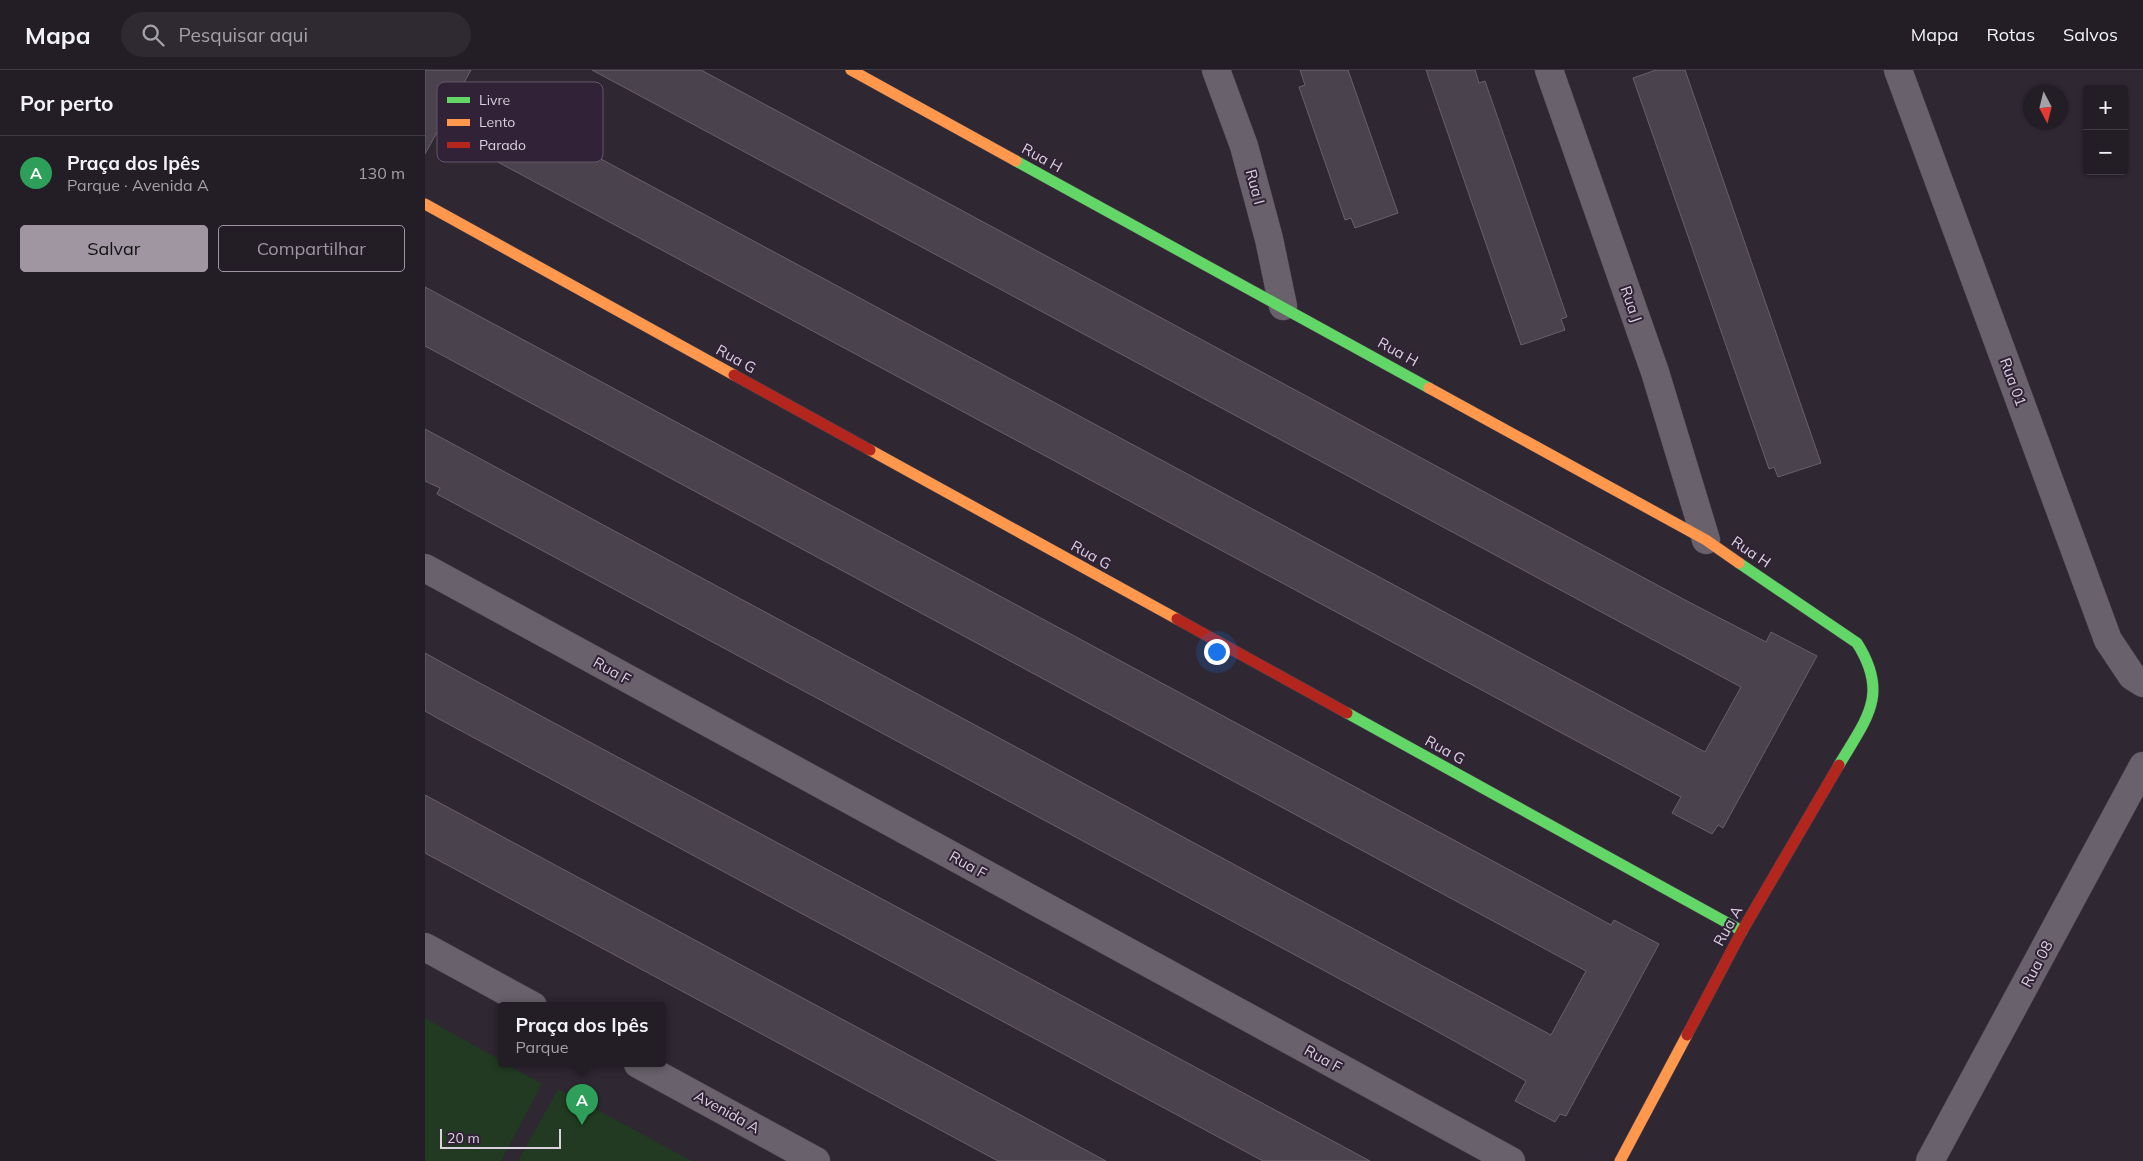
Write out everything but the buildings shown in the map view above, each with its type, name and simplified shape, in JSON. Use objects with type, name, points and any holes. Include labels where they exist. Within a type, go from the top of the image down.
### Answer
[{"type":"street","name":"Rua H","points":[[851,70],[1706,540],[1857,643],[1869,660],[1875,684],[1871,710]]},
{"type":"street","name":"Rua I","points":[[1216,70],[1244,146],[1269,239],[1283,306]]},
{"type":"street","name":"Rua J","points":[[1549,70],[1655,372],[1706,540]]},
{"type":"street","name":"Rua 01","points":[[1898,70],[2107,640],[2131,676],[2143,683]]},
{"type":"street","name":"Rua G","points":[[425,204],[1742,931]]},
{"type":"street","name":"Rua F","points":[[425,568],[1511,1161]]},
{"type":"street","name":"Rua A","points":[[1620,1161],[1742,931],[1871,710]]},
{"type":"street","name":"Rua 08","points":[[1930,1161],[2143,766]]},
{"type":"street","points":[[425,947],[526,1002]]},
{"type":"street","name":"Avenida A","points":[[644,1067],[816,1161]]},
{"type":"green space","points":[[425,1018],[498,1059],[498,1067],[511,1067],[542,1084],[501,1161],[425,1161]]},
{"type":"green space","points":[[558,1089],[692,1161],[518,1161]]},
{"type":"traffic: fast","points":[[1016,161],[1429,388]]},
{"type":"traffic: fast","points":[[1739,563],[1857,643],[1867,661],[1872,678],[1871,706],[1858,734],[1839,765]]},
{"type":"traffic: fast","points":[[1347,713],[1742,931]]},
{"type":"traffic: slow","points":[[851,70],[1016,161]]},
{"type":"traffic: slow","points":[[425,204],[734,375]]},
{"type":"traffic: slow","points":[[1429,388],[1706,540],[1739,563]]},
{"type":"traffic: slow","points":[[870,450],[1177,619]]},
{"type":"traffic: slow","points":[[1620,1161],[1687,1035]]},
{"type":"traffic: jam","points":[[734,375],[870,450]]},
{"type":"traffic: jam","points":[[1177,619],[1347,713]]},
{"type":"traffic: jam","points":[[1687,1035],[1742,931],[1839,765]]},
{"type":"place","name":"Praça dos Ipês","points":[[582,1125]]}]
